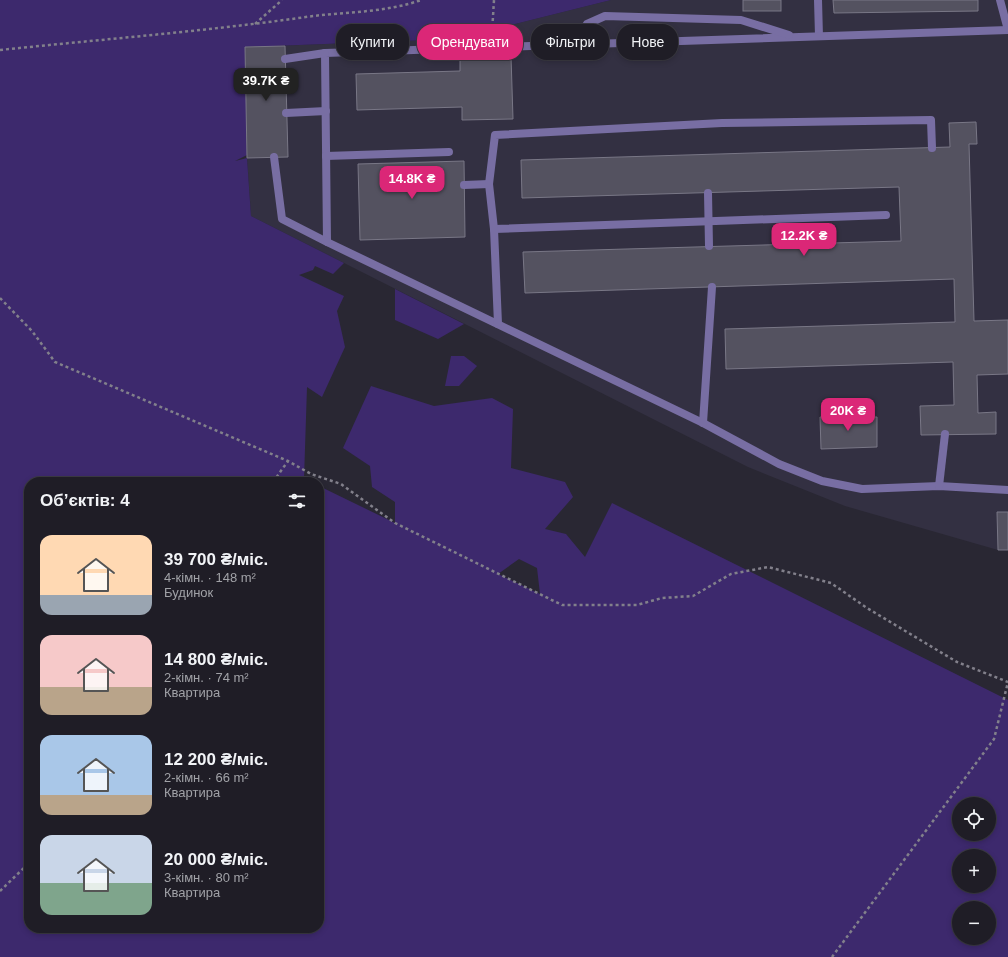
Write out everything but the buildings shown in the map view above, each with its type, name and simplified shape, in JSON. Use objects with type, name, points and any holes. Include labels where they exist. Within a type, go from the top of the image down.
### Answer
[{"type":"lane","points":[[818,0],[819,36]]},
{"type":"lane","points":[[609,44],[1008,30],[1000,0]]},
{"type":"lane","points":[[587,24],[605,16],[741,20],[796,37]]},
{"type":"lane","points":[[285,59],[325,53],[417,50]]},
{"type":"lane","points":[[325,53],[327,242]]},
{"type":"lane","points":[[286,112],[326,111]]},
{"type":"lane","points":[[498,324],[494,229],[489,184],[495,135],[722,123],[931,120],[932,148]]},
{"type":"lane","points":[[326,156],[449,152]]},
{"type":"lane","points":[[274,158],[282,219],[703,423],[779,464],[822,481],[862,489],[939,486],[1008,490]]},
{"type":"lane","points":[[464,186],[489,184]]},
{"type":"lane","points":[[708,193],[709,246]]},
{"type":"lane","points":[[494,229],[886,215]]},
{"type":"lane","points":[[703,423],[712,287]]},
{"type":"lane","points":[[939,486],[945,434]]},
{"type":"path","points":[[254,24],[282,0]]},
{"type":"path","points":[[0,50],[254,24],[405,6],[421,0]]},
{"type":"path","points":[[492,24],[494,0]]},
{"type":"path","points":[[0,298],[32,332],[55,362],[288,461],[311,474],[320,477]]},
{"type":"path","points":[[277,477],[288,461]]},
{"type":"path","points":[[324,478],[341,484],[395,523],[562,605],[637,604],[662,598],[693,596],[731,574],[768,567],[831,583],[867,608],[957,662],[1008,682],[994,739],[832,957]]},
{"type":"path","points":[[0,891],[24,868]]},
{"type":"shaded area","points":[[0,0],[611,0],[515,24],[417,24],[417,40],[409,41],[409,24],[336,24],[336,44],[245,47],[247,155],[235,161],[247,158],[251,216],[344,263],[333,274],[315,266],[313,270],[299,275],[344,296],[337,311],[345,347],[322,397],[307,387],[304,477],[24,477],[24,933],[324,933],[324,488],[395,523],[395,502],[372,487],[370,466],[343,448],[371,386],[434,406],[492,398],[513,409],[511,468],[565,482],[573,497],[545,529],[566,534],[585,557],[612,503],[1008,700],[1008,957],[0,957]],"holes":[[[519,559],[537,568],[540,594],[498,574]]]},
{"type":"shaded area","points":[[611,0],[1008,0],[1008,550],[998,550],[845,506],[748,467],[251,216],[247,158],[245,47],[336,44],[336,60],[409,60],[409,41],[417,40],[417,60],[523,60],[523,24],[515,24]]},
{"type":"shaded area","points":[[395,289],[464,324],[438,339],[395,320]]},
{"type":"shaded area","points":[[451,356],[464,356],[477,366],[459,386],[445,386]]}]
